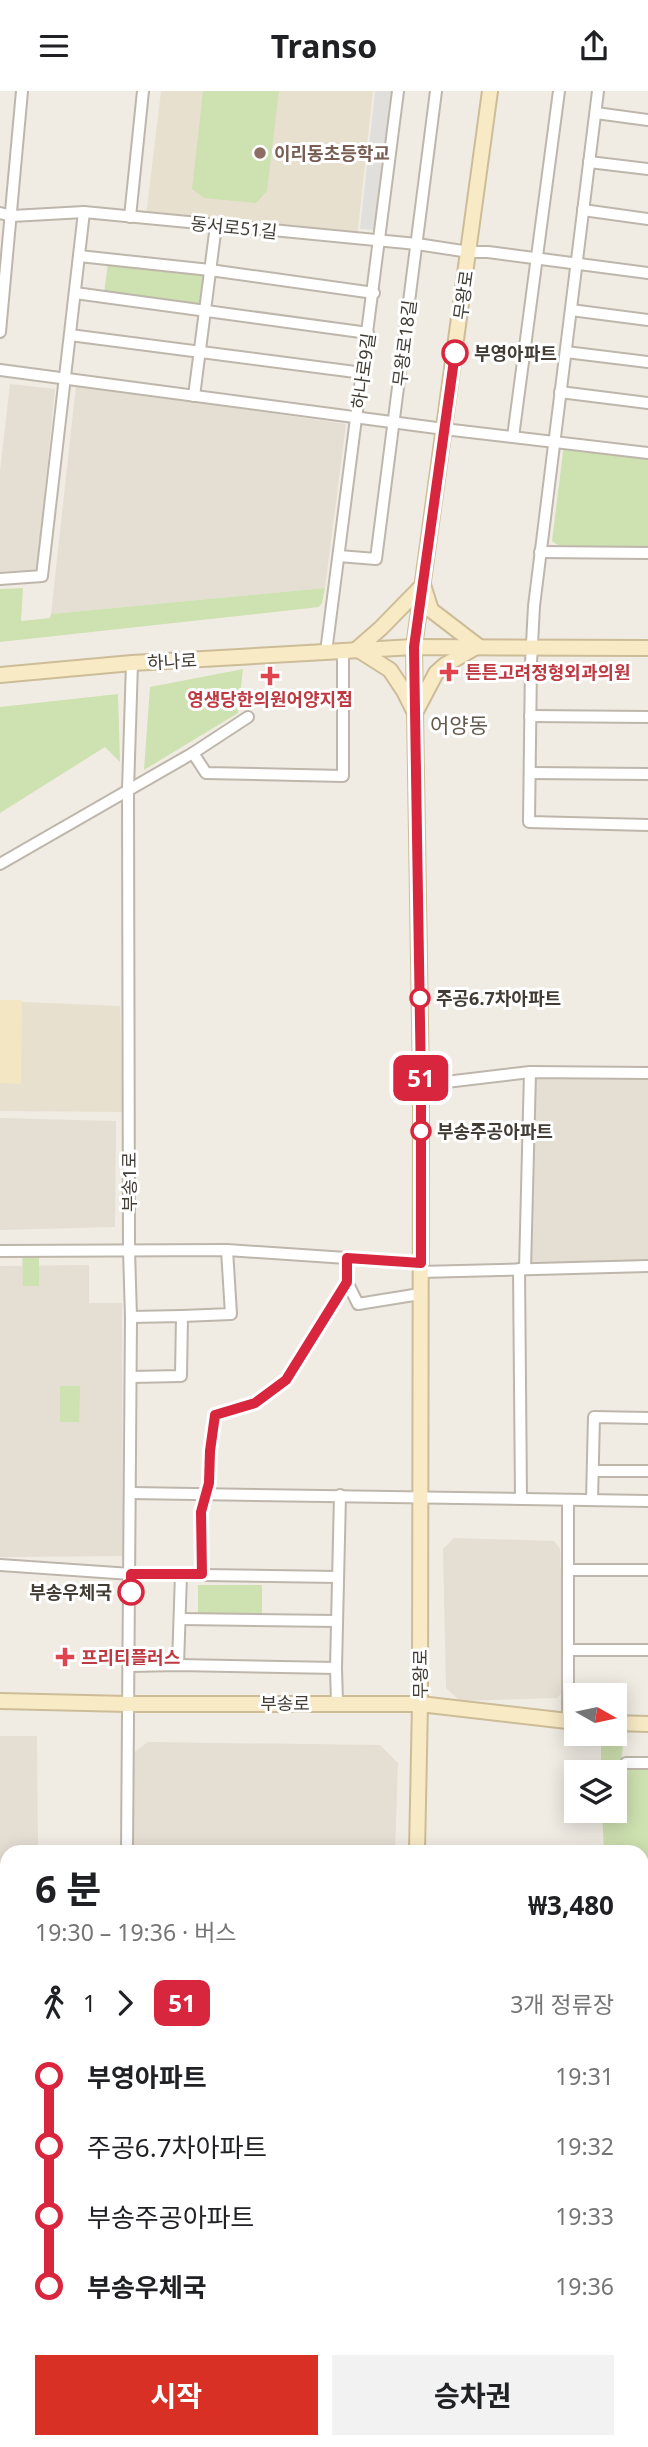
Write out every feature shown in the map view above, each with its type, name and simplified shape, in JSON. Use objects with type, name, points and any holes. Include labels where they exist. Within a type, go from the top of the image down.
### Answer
[{"type":"street","points":[[0,331],[22,91]]},
{"type":"street","points":[[130,217],[143,91]]},
{"type":"street","name":"하나로9길","points":[[326,652],[381,241],[398,91]]},
{"type":"street","name":"무왕로18길","points":[[339,556],[376,559],[436,91]]},
{"type":"street","name":"무왕로","points":[[417,1845],[420,1704],[421,1085],[414,647],[490,91]]},
{"type":"street","points":[[485,129],[498,91]]},
{"type":"street","points":[[513,437],[559,91]]},
{"type":"street","points":[[598,91],[540,552],[532,647],[529,822],[648,825]]},
{"type":"street","points":[[596,113],[648,120]]},
{"type":"street","points":[[590,162],[648,169]]},
{"type":"street","points":[[583,210],[648,219]]},
{"type":"street","points":[[0,579],[42,576],[84,212]]},
{"type":"street","name":"동서로51길","points":[[0,213],[12,216],[84,212],[417,244],[648,273]]},
{"type":"street","points":[[194,396],[216,225]]},
{"type":"street","points":[[79,256],[210,270],[374,293]]},
{"type":"street","points":[[75,293],[369,333]]},
{"type":"street","points":[[571,310],[648,320]]},
{"type":"street","points":[[71,335],[363,373]]},
{"type":"street","points":[[565,352],[648,362]]},
{"type":"street","points":[[0,370],[444,429],[648,453]]},
{"type":"street","points":[[560,392],[648,403]]},
{"type":"street","points":[[540,552],[648,553]]},
{"type":"street","points":[[350,650],[381,628],[423,585],[431,610],[478,646],[436,673],[415,713]]},
{"type":"street","name":"하나로","points":[[0,675],[132,663],[414,647],[648,648]]},
{"type":"street","points":[[350,650],[390,670],[415,713]]},
{"type":"street","points":[[193,753],[206,773],[343,776],[350,650]]},
{"type":"street","name":"부송1로","points":[[127,1845],[131,1574],[128,790],[132,663]]},
{"type":"street","points":[[530,716],[648,716]]},
{"type":"street","points":[[0,864],[193,753],[248,717]]},
{"type":"street","points":[[530,773],[648,774]]},
{"type":"street","points":[[421,1085],[530,1072],[648,1073]]},
{"type":"street","points":[[521,1498],[522,1269],[530,1072]]},
{"type":"street","points":[[131,1317],[231,1314],[228,1250]]},
{"type":"street","points":[[0,1251],[228,1250],[347,1258],[420,1267],[522,1269],[648,1266]]},
{"type":"street","points":[[347,1258],[347,1282],[358,1304],[420,1294]]},
{"type":"street","points":[[202,1574],[201,1512],[209,1483],[215,1415],[255,1403],[286,1380],[347,1282]]},
{"type":"street","points":[[131,1377],[181,1376],[182,1316]]},
{"type":"street","points":[[592,1500],[594,1417],[648,1418]]},
{"type":"street","points":[[593,1471],[648,1471]]},
{"type":"street","points":[[131,1493],[648,1501]]},
{"type":"street","points":[[337,1703],[340,1496]]},
{"type":"street","name":"부송로","points":[[568,1501],[570,1683]]},
{"type":"street","points":[[0,1565],[131,1574],[338,1577]]},
{"type":"street","points":[[569,1570],[648,1570]]},
{"type":"street","points":[[178,1664],[181,1574]]},
{"type":"street","points":[[180,1619],[337,1621]]},
{"type":"street","points":[[569,1650],[648,1650]]},
{"type":"street","points":[[130,1666],[178,1664],[336,1668]]},
{"type":"street","name":"부송로","points":[[0,1700],[128,1704],[420,1704],[564,1721]]},
{"type":"street","points":[[627,1723],[648,1724]]},
{"type":"street","points":[[627,1763],[648,1763]]},
{"type":"shaded area","name":"이리동초등학교","points":[[161,91],[373,91],[357,238],[146,216]]},
{"type":"shaded area","points":[[375,91],[397,91],[382,230],[360,229]]},
{"type":"shaded area","points":[[10,384],[55,389],[37,569],[0,572],[0,471]]},
{"type":"shaded area","points":[[76,385],[346,424],[325,588],[51,614]]},
{"type":"shaded area","points":[[0,1001],[120,1006],[123,1112],[0,1111]]},
{"type":"shaded area","points":[[530,1072],[648,1073],[648,1263],[532,1263]]},
{"type":"shaded area","points":[[0,1118],[116,1121],[115,1227],[0,1230]]},
{"type":"shaded area","points":[[89,1265],[89,1303],[122,1303],[123,1556],[0,1557],[0,1266]]},
{"type":"shaded area","points":[[454,1538],[554,1541],[560,1549],[565,1683],[564,1690],[557,1698],[460,1701],[446,1688],[443,1549]]},
{"type":"shaded area","points":[[0,1736],[37,1736],[38,1845],[0,1845]]},
{"type":"shaded area","points":[[148,1742],[380,1745],[398,1763],[395,1845],[132,1845],[133,1753]]},
{"type":"green space","points":[[203,91],[279,91],[267,191],[256,203],[204,198],[192,189]]},
{"type":"green space","points":[[108,262],[204,274],[199,307],[104,294]]},
{"type":"green space","points":[[564,444],[648,455],[648,549],[558,545],[552,541]]},
{"type":"green space","points":[[23,588],[21,621],[50,618],[51,614],[325,588],[319,607],[0,642],[0,589]]},
{"type":"green space","points":[[243,669],[238,713],[144,770],[150,687]]},
{"type":"green space","points":[[118,694],[120,762],[105,747],[0,813],[0,707]]},
{"type":"green space","points":[[22,1251],[39,1251],[39,1286],[23,1286]]},
{"type":"green space","points":[[60,1386],[80,1386],[79,1422],[60,1422]]},
{"type":"green space","points":[[198,1585],[262,1585],[262,1614],[198,1615]]},
{"type":"green space","points":[[601,1747],[623,1747],[621,1760],[601,1760]]},
{"type":"green space","points":[[627,1768],[648,1769],[648,1845],[604,1845],[603,1823],[627,1823]]},
{"type":"sand","points":[[0,1000],[22,1000],[21,1084],[0,1083]]},
{"type":"bus line","name":"51","points":[[131,1592],[131,1574],[202,1574],[201,1512],[209,1483],[215,1415],[255,1403],[286,1380],[347,1282],[347,1258],[421,1263],[421,1085],[413,672],[414,647],[455,353]]},
{"type":"place","name":"이리동초등학교","points":[[260,153]]},
{"type":"place","name":"부영아파트","points":[[455,353]]},
{"type":"place","name":"튼튼고려정형외과의원","points":[[449,672]]},
{"type":"place","name":"영생당한의원어양지점","points":[[270,676]]},
{"type":"place","name":"주공6.7차아파트","points":[[420,998]]},
{"type":"place","name":"부송주공아파트","points":[[421,1131]]},
{"type":"place","name":"부송우체국","points":[[131,1592]]},
{"type":"place","name":"프리티플러스","points":[[65,1657]]},
{"type":"district","name":"어양동","points":[[459,725]]}]
